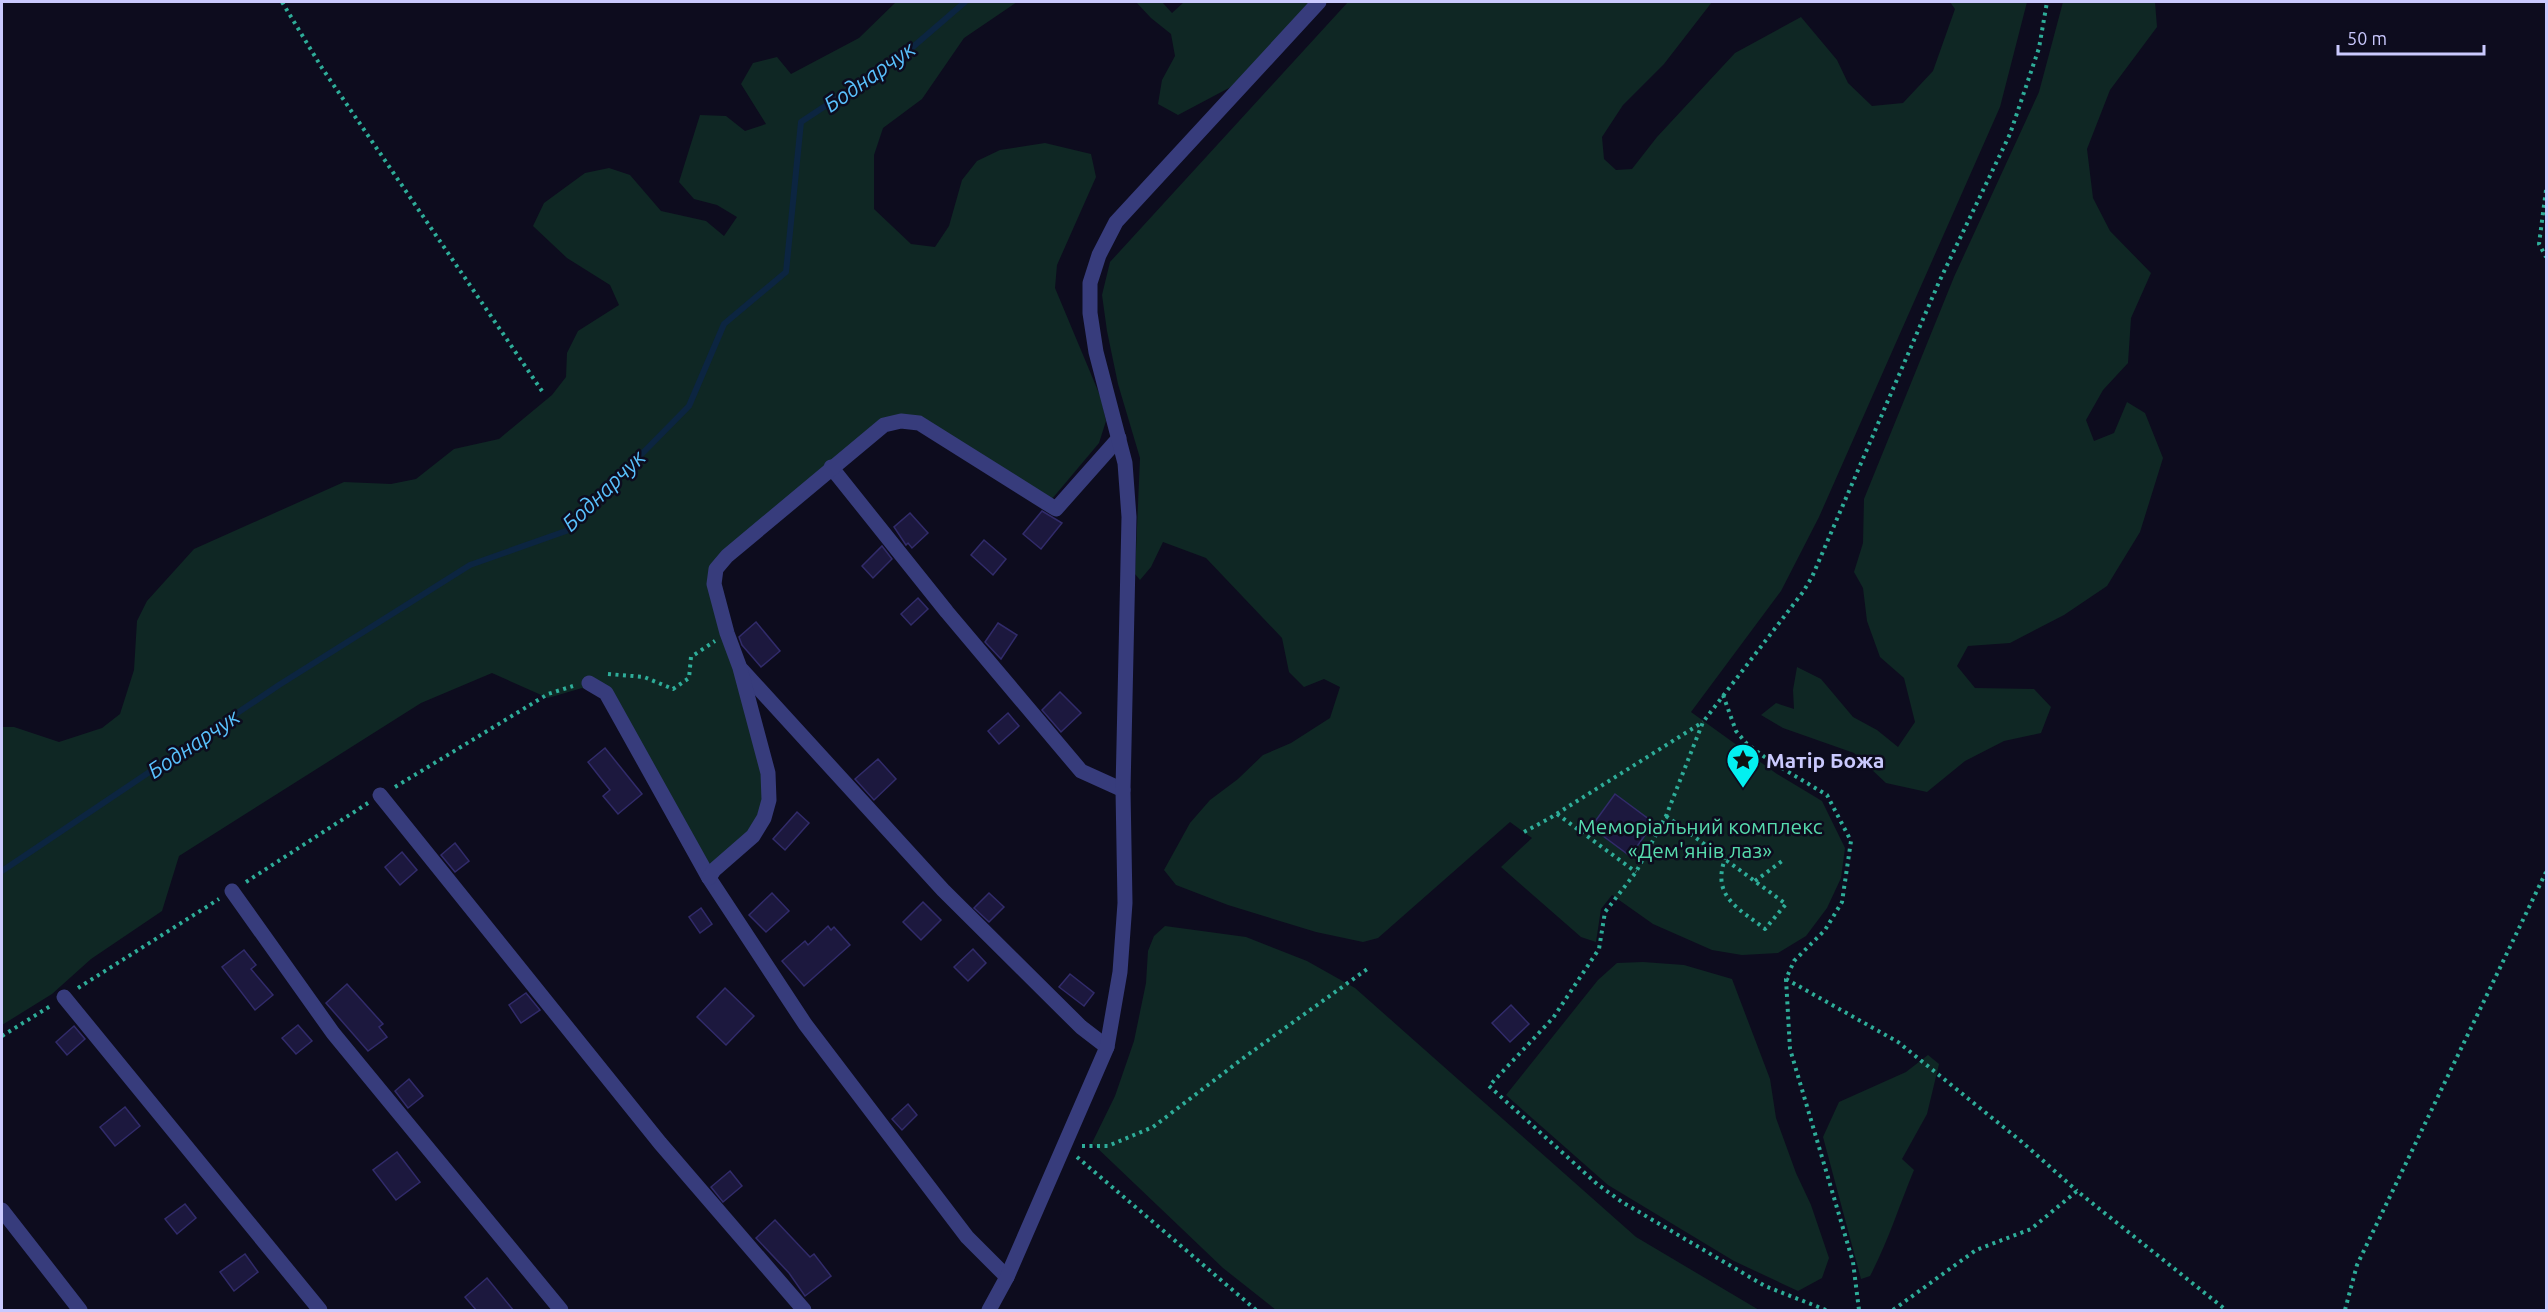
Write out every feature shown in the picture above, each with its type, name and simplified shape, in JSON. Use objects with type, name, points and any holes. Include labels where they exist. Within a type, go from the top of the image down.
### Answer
[{"type":"street","points":[[989,1311],[1107,1047],[1120,972],[1125,903],[1123,790],[1129,517],[1125,463],[1096,352],[1090,313],[1090,283],[1099,255],[1116,222],[1319,2]]},
{"type":"street","points":[[709,878],[714,870],[753,836],[764,818],[769,800],[768,773],[740,668],[727,633],[714,584],[716,569],[727,556],[884,425],[901,421],[919,423],[1056,509],[1119,438]]},
{"type":"street","points":[[831,467],[948,612],[1082,771],[1123,790]]},
{"type":"street","points":[[740,668],[943,890],[1081,1027],[1107,1047]]},
{"type":"street","points":[[589,683],[606,693],[709,878],[805,1024],[967,1237],[1006,1277]]},
{"type":"street","points":[[380,795],[660,1143],[804,1311]]},
{"type":"street","points":[[232,891],[333,1033],[561,1311]]},
{"type":"street","points":[[64,997],[320,1311]]},
{"type":"street","points":[[2,1210],[80,1311]]},
{"type":"path","points":[[282,2],[322,68],[542,390]]},
{"type":"path","points":[[1826,1311],[1765,1286],[1622,1203],[1597,1184],[1489,1086],[1553,1018],[1599,949],[1605,912],[1636,872],[1666,816],[1703,722],[1803,592],[1812,577],[1939,282],[2010,134],[2039,48],[2047,2]]},
{"type":"path","points":[[2547,190],[2538,244],[2547,257]]},
{"type":"path","points":[[644,677],[674,689],[689,678],[691,657],[727,633]]},
{"type":"path","points":[[2,1036],[380,795],[548,694],[589,683]]},
{"type":"path","points":[[1723,694],[1736,731],[1748,744],[1770,761],[1827,795],[1851,841],[1842,902],[1825,930],[1794,961],[1786,979],[1790,1049],[1852,1262],[1858,1311]]},
{"type":"path","points":[[1524,832],[1557,814],[1703,722]]},
{"type":"path","points":[[1557,814],[1636,872]]},
{"type":"path","points":[[1666,816],[1725,859],[1786,904],[1765,929],[1728,900],[1720,880],[1725,859]]},
{"type":"path","points":[[1755,881],[1782,861]]},
{"type":"path","points":[[2345,1311],[2357,1265],[2547,872]]},
{"type":"path","points":[[1065,1145],[1108,1146],[1153,1127],[1246,1056],[1370,967]]},
{"type":"path","points":[[1786,979],[1898,1042],[2226,1311]]},
{"type":"path","points":[[1065,1145],[1256,1311]]},
{"type":"path","points":[[1893,1311],[1976,1250],[2031,1229],[2077,1191]]},
{"type":"green space","points":[[896,2],[1017,2],[964,38],[922,99],[883,128],[874,155],[874,209],[911,244],[935,247],[949,226],[962,180],[977,161],[1000,150],[1045,143],[1091,154],[1096,177],[1057,265],[1055,288],[1101,398],[1106,421],[1099,443],[1057,493],[1050,501],[924,419],[891,417],[716,559],[764,773],[763,805],[747,836],[701,876],[599,693],[582,688],[548,698],[492,673],[421,703],[179,856],[162,911],[91,959],[52,994],[2,1025],[2,727],[14,727],[59,742],[102,728],[120,714],[134,670],[137,621],[147,601],[194,549],[344,482],[391,484],[416,479],[454,449],[499,439],[552,395],[566,377],[567,353],[578,331],[619,305],[610,285],[567,258],[533,226],[544,203],[585,173],[609,168],[630,175],[661,211],[706,221],[724,236],[737,217],[717,205],[694,199],[679,182],[700,115],[726,116],[745,131],[766,124],[741,84],[753,63],[777,57],[791,74],[859,38]]},
{"type":"green space","points":[[1136,2],[1162,2],[1172,13],[1184,2],[1315,2],[1244,80],[1178,115],[1158,104],[1162,80],[1175,56],[1171,34]]},
{"type":"green space","name":"Меморіальний комплекс «Дем'янів лаз»","points":[[1348,2],[1712,2],[1664,64],[1623,105],[1602,137],[1604,159],[1616,170],[1632,169],[1657,137],[1735,53],[1801,17],[1837,60],[1848,83],[1872,106],[1903,103],[1933,71],[1955,9],[1950,2],[2027,2],[2000,107],[1819,517],[1781,591],[1691,712],[1777,774],[1822,801],[1845,848],[1841,878],[1827,908],[1806,936],[1778,953],[1742,955],[1712,950],[1653,924],[1612,895],[1601,909],[1596,942],[1581,937],[1501,867],[1532,838],[1510,822],[1378,938],[1363,942],[1316,932],[1228,905],[1176,885],[1164,870],[1190,823],[1210,800],[1238,779],[1263,755],[1291,743],[1330,718],[1340,687],[1324,679],[1304,687],[1289,672],[1282,638],[1206,558],[1163,542],[1151,567],[1140,580],[1135,574],[1140,458],[1118,384],[1102,295],[1110,262]]},
{"type":"green space","points":[[2063,2],[2155,2],[2157,27],[2110,90],[2087,149],[2093,198],[2110,231],[2151,273],[2131,318],[2128,363],[2103,390],[2086,420],[2094,441],[2114,433],[2127,402],[2145,413],[2163,458],[2140,532],[2107,586],[2064,615],[2010,643],[1968,646],[1957,666],[1975,688],[2034,689],[2051,707],[2041,733],[2004,741],[1965,761],[1927,792],[1886,783],[1854,753],[1783,728],[1761,715],[1776,703],[1794,709],[1793,690],[1797,667],[1821,679],[1853,717],[1877,730],[1898,747],[1915,722],[1904,678],[1880,657],[1867,621],[1863,588],[1854,572],[1863,543],[1864,499],[1954,277],[2039,92]]},
{"type":"green space","points":[[1165,926],[1246,937],[1307,961],[1355,988],[1636,1237],[1759,1310],[1276,1310],[1223,1268],[1092,1143],[1115,1096],[1134,1041],[1146,983],[1148,951],[1154,936]]},
{"type":"green space","points":[[1617,963],[1684,965],[1732,979],[1770,1079],[1776,1118],[1796,1173],[1811,1205],[1829,1258],[1822,1278],[1798,1291],[1734,1261],[1608,1185],[1506,1095],[1598,980]]},
{"type":"green space","points":[[1928,1055],[1939,1064],[1927,1114],[1902,1159],[1914,1170],[1870,1276],[1861,1279],[1823,1137],[1839,1102],[1906,1072]]},
{"type":"building","points":[[1042,511],[1062,523],[1041,549],[1023,534]]},
{"type":"building","points":[[910,513],[928,533],[912,548],[908,543],[906,545],[894,527]]},
{"type":"building","points":[[984,540],[1006,559],[993,575],[971,555]]},
{"type":"building","points":[[882,546],[892,559],[873,578],[862,566]]},
{"type":"building","points":[[918,598],[928,609],[911,625],[901,614]]},
{"type":"building","points":[[756,622],[780,651],[761,667],[742,645],[739,637]]},
{"type":"building","points":[[998,623],[1017,635],[1001,659],[985,642]]},
{"type":"building","points":[[1060,692],[1081,713],[1061,732],[1042,710]]},
{"type":"building","points":[[1008,713],[1019,726],[999,744],[988,731]]},
{"type":"building","points":[[605,748],[642,794],[618,814],[603,796],[610,790],[588,762]]},
{"type":"building","points":[[878,759],[896,779],[874,800],[855,779]]},
{"type":"building","points":[[1615,794],[1654,823],[1630,856],[1591,827]]},
{"type":"building","points":[[797,812],[809,823],[785,850],[773,839]]},
{"type":"building","points":[[455,843],[469,861],[455,872],[441,855]]},
{"type":"building","points":[[402,852],[417,870],[400,885],[385,867]]},
{"type":"building","points":[[772,893],[789,911],[766,932],[749,915]]},
{"type":"building","points":[[989,893],[1004,907],[989,922],[974,908]]},
{"type":"building","points":[[923,902],[941,920],[921,940],[903,922]]},
{"type":"building","points":[[701,908],[712,924],[700,933],[689,917]]},
{"type":"building","points":[[828,926],[831,930],[834,927],[850,945],[804,986],[782,961],[805,941],[808,945]]},
{"type":"building","points":[[973,949],[986,963],[968,981],[954,967]]},
{"type":"building","points":[[244,950],[256,965],[251,969],[273,995],[255,1010],[222,967]]},
{"type":"building","points":[[1070,974],[1094,993],[1084,1006],[1059,987]]},
{"type":"building","points":[[347,984],[383,1024],[379,1027],[387,1037],[368,1051],[326,1003]]},
{"type":"building","points":[[725,988],[754,1016],[726,1045],[697,1017]]},
{"type":"building","points":[[526,993],[540,1010],[521,1023],[509,1005]]},
{"type":"building","points":[[1511,1005],[1529,1024],[1510,1042],[1492,1023]]},
{"type":"building","points":[[298,1025],[312,1041],[296,1054],[282,1038]]},
{"type":"building","points":[[74,1026],[85,1039],[67,1055],[56,1042]]},
{"type":"building","points":[[409,1079],[423,1096],[408,1108],[395,1091]]},
{"type":"building","points":[[908,1104],[917,1115],[902,1130],[892,1119]]},
{"type":"building","points":[[125,1107],[140,1126],[115,1146],[100,1127]]},
{"type":"building","points":[[397,1152],[420,1182],[396,1200],[373,1170]]},
{"type":"building","points":[[730,1171],[742,1186],[723,1202],[711,1187]]},
{"type":"building","points":[[185,1204],[196,1218],[177,1234],[165,1219]]},
{"type":"building","points":[[775,1220],[810,1257],[814,1254],[831,1276],[805,1296],[789,1273],[756,1238]]},
{"type":"building","points":[[245,1254],[258,1272],[234,1291],[220,1272]]},
{"type":"building","points":[[487,1278],[514,1311],[477,1311],[465,1297]]},
{"type":"waterway","name":"Боднарчук","points":[[2,871],[279,685],[470,565],[566,531],[689,406],[724,324],[786,272],[801,122],[907,52],[965,2]]},
{"type":"place","name":"Матір Божа","points":[[1743,789]]}]
